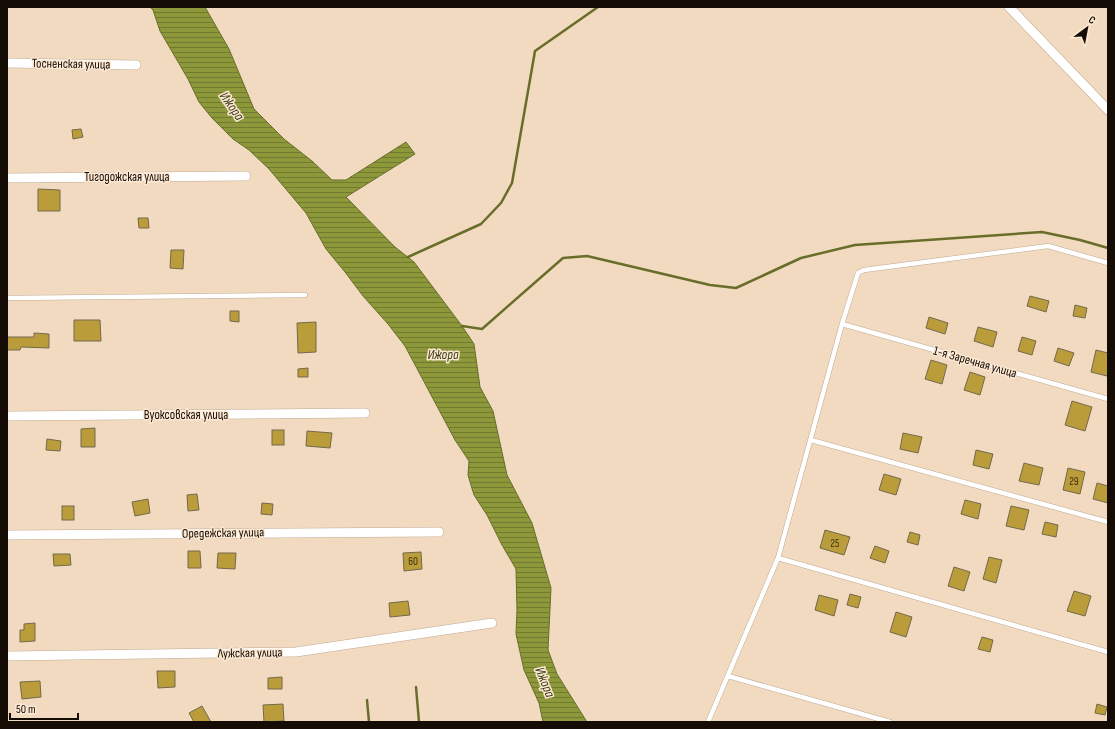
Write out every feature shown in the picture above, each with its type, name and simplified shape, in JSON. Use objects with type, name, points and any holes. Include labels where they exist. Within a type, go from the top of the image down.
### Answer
[{"type":"street","points":[[1009,7],[1108,110]]},
{"type":"street","name":"Тосненская улица","points":[[7,63],[136,65]]},
{"type":"street","name":"Тигодожская улица","points":[[7,178],[246,176]]},
{"type":"street","name":"Вуоксовская улица","points":[[7,416],[365,413]]},
{"type":"street","name":"Оредежская улица","points":[[7,535],[439,532]]},
{"type":"street","name":"Лужская улица","points":[[7,656],[296,652],[492,624]]},
{"type":"lane","points":[[708,722],[778,558],[842,324],[858,273],[864,270],[1048,246],[1108,263]]},
{"type":"lane","points":[[7,298],[305,295]]},
{"type":"lane","name":"1-я Заречная улица","points":[[842,324],[1108,399]]},
{"type":"lane","points":[[811,440],[1108,522]]},
{"type":"lane","points":[[778,558],[1108,652]]},
{"type":"lane","points":[[728,676],[890,722]]},
{"type":"water","name":"Ижора","points":[[150,7],[205,7],[229,49],[254,109],[284,139],[312,161],[332,180],[346,180],[406,142],[415,154],[346,197],[395,247],[414,262],[474,344],[480,387],[493,411],[507,475],[532,523],[551,588],[548,650],[557,674],[587,722],[543,722],[539,703],[524,670],[516,634],[516,569],[487,515],[474,495],[468,475],[469,461],[455,440],[405,346],[326,249],[306,213],[269,169],[249,150],[233,139],[212,118],[199,102],[188,79],[160,31],[153,10]]},
{"type":"building","points":[[81,129],[83,137],[73,139],[72,130]]},
{"type":"building","points":[[38,189],[60,190],[60,211],[38,211]]},
{"type":"building","points":[[138,218],[148,218],[149,228],[139,228]]},
{"type":"building","points":[[171,250],[184,250],[183,269],[170,268]]},
{"type":"building","points":[[1030,296],[1049,301],[1046,312],[1027,306]]},
{"type":"building","points":[[1075,305],[1087,308],[1085,318],[1073,316]]},
{"type":"building","points":[[230,311],[239,311],[239,322],[230,321]]},
{"type":"building","points":[[929,317],[948,323],[945,334],[926,328]]},
{"type":"building","points":[[74,320],[100,320],[101,341],[74,341]]},
{"type":"building","points":[[316,322],[316,352],[298,353],[297,323]]},
{"type":"building","points":[[978,327],[997,332],[993,347],[974,341]]},
{"type":"building","points":[[34,333],[49,334],[49,348],[21,347],[20,350],[7,350],[7,337],[34,337]]},
{"type":"building","points":[[1022,337],[1036,341],[1032,355],[1018,351]]},
{"type":"building","points":[[1058,348],[1074,353],[1069,366],[1054,361]]},
{"type":"building","points":[[1096,350],[1108,353],[1107,376],[1091,372]]},
{"type":"building","points":[[931,360],[947,365],[942,384],[925,379]]},
{"type":"building","points":[[308,368],[308,377],[298,377],[298,369]]},
{"type":"building","points":[[970,372],[985,377],[980,395],[964,390]]},
{"type":"building","points":[[1072,401],[1092,407],[1085,431],[1065,425]]},
{"type":"building","points":[[95,428],[95,447],[81,447],[81,429]]},
{"type":"building","points":[[272,430],[284,430],[284,445],[272,445]]},
{"type":"building","points":[[307,431],[332,433],[330,448],[306,446]]},
{"type":"building","points":[[903,433],[922,437],[918,453],[900,449]]},
{"type":"building","points":[[47,439],[61,441],[60,451],[46,450]]},
{"type":"building","points":[[976,450],[993,454],[989,469],[973,465]]},
{"type":"building","points":[[1024,463],[1043,468],[1039,485],[1019,481]]},
{"type":"building","points":[[1068,468],[1085,472],[1080,494],[1063,490]]},
{"type":"building","points":[[884,474],[901,479],[896,495],[879,490]]},
{"type":"building","points":[[1097,483],[1108,486],[1108,503],[1093,499]]},
{"type":"building","points":[[197,494],[199,510],[188,511],[187,495]]},
{"type":"building","points":[[148,499],[150,513],[135,516],[132,502]]},
{"type":"building","points":[[965,500],[981,504],[978,519],[961,514]]},
{"type":"building","points":[[262,503],[273,504],[272,515],[261,514]]},
{"type":"building","points":[[62,506],[74,506],[74,520],[62,520]]},
{"type":"building","points":[[1011,506],[1029,510],[1024,530],[1006,526]]},
{"type":"building","points":[[1045,522],[1058,525],[1056,537],[1042,534]]},
{"type":"building","points":[[825,530],[850,537],[844,555],[820,548]]},
{"type":"building","points":[[910,532],[920,535],[918,545],[907,542]]},
{"type":"building","points":[[875,546],[889,551],[885,563],[870,558]]},
{"type":"building","points":[[188,551],[200,551],[201,568],[188,568]]},
{"type":"building","points":[[421,552],[422,569],[404,571],[403,553]]},
{"type":"building","points":[[218,553],[236,553],[235,569],[217,568]]},
{"type":"building","points":[[53,554],[70,554],[71,565],[54,566]]},
{"type":"building","points":[[989,557],[1002,560],[996,583],[983,579]]},
{"type":"building","points":[[954,567],[970,572],[964,591],[948,586]]},
{"type":"building","points":[[1074,591],[1091,596],[1085,616],[1067,611]]},
{"type":"building","points":[[850,594],[861,597],[858,608],[847,605]]},
{"type":"building","points":[[819,595],[838,600],[834,616],[815,610]]},
{"type":"building","points":[[408,601],[410,615],[390,617],[389,603]]},
{"type":"building","points":[[896,612],[912,617],[906,637],[890,632]]},
{"type":"building","points":[[35,623],[35,641],[20,642],[20,630],[24,630],[24,624]]},
{"type":"building","points":[[982,637],[993,640],[990,652],[978,649]]},
{"type":"building","points":[[157,671],[175,671],[175,687],[158,688]]},
{"type":"building","points":[[282,677],[282,689],[268,689],[268,678]]},
{"type":"building","points":[[40,681],[41,697],[22,699],[20,682]]},
{"type":"building","points":[[283,704],[284,721],[264,722],[263,705]]},
{"type":"building","points":[[1097,704],[1107,707],[1105,715],[1095,713]]},
{"type":"building","points":[[202,706],[211,722],[194,722],[189,713]]},
{"type":"waterway","points":[[408,257],[481,224],[501,203],[512,183],[535,51],[598,7]]},
{"type":"waterway","points":[[462,326],[482,329],[563,258],[587,256],[710,285],[736,288],[801,258],[855,245],[1042,232],[1108,248]]},
{"type":"waterway","points":[[416,687],[419,722]]},
{"type":"waterway","points":[[367,700],[369,722]]}]
